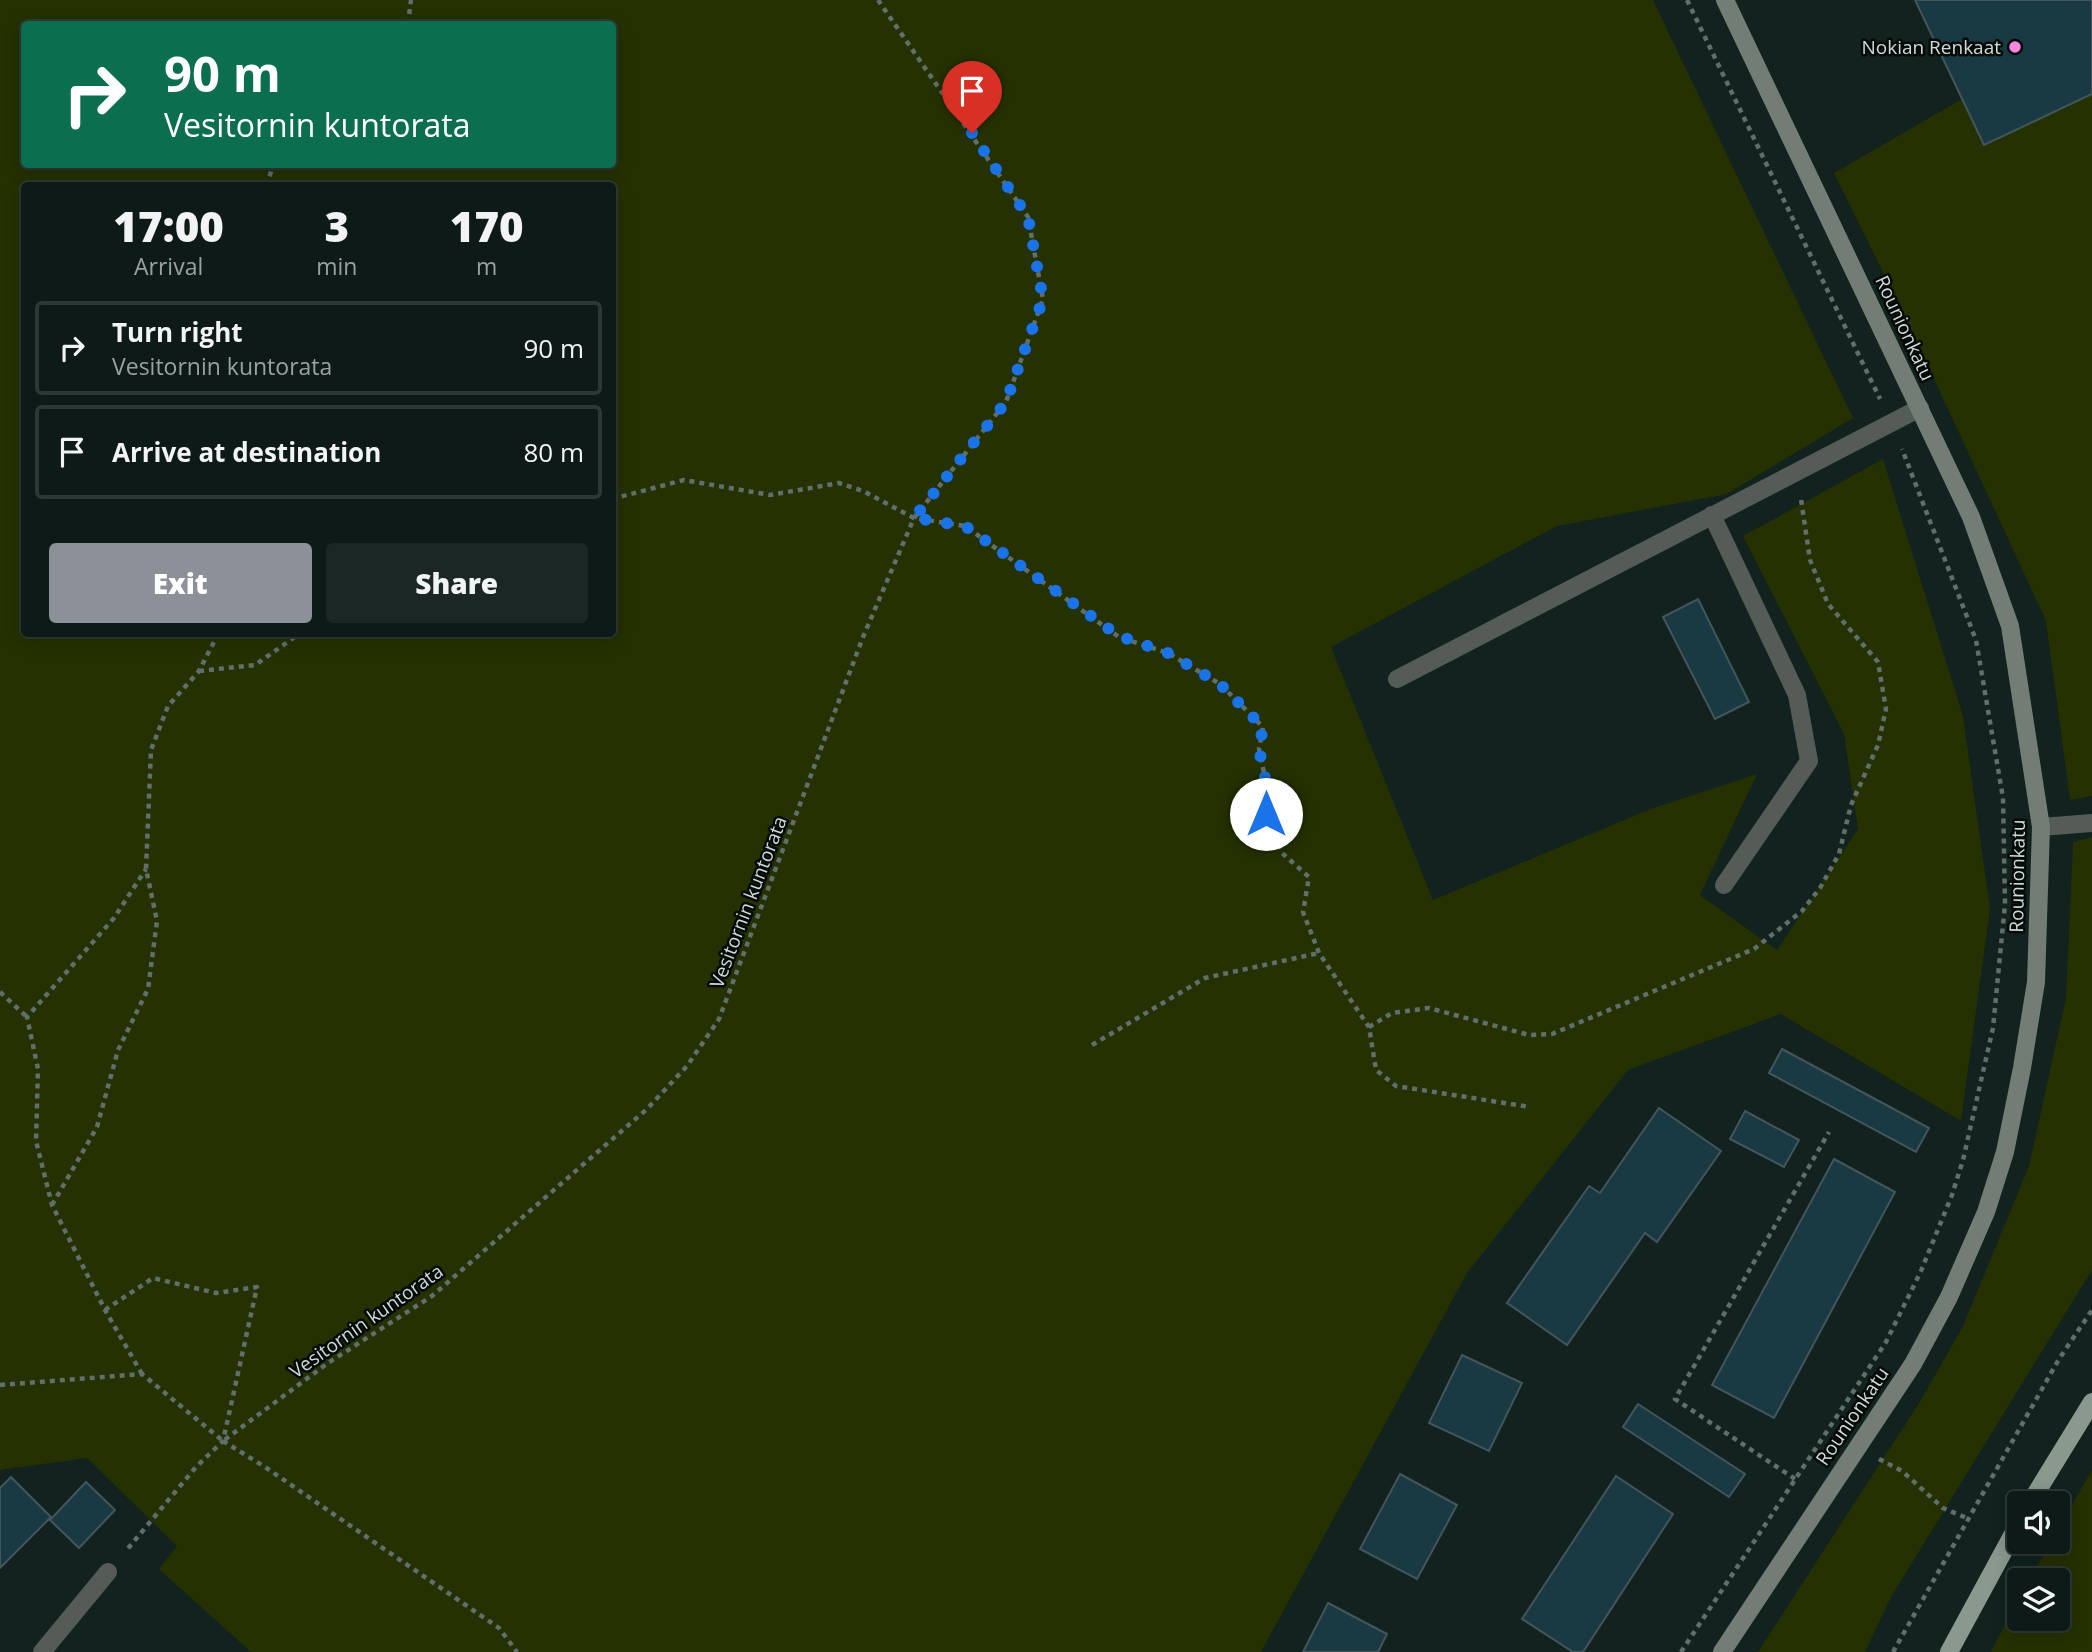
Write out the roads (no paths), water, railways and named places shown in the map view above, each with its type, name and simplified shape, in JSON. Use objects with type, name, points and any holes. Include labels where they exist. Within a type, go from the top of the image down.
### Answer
[{"type":"main road","name":"Rounionkatu","points":[[1722,1652],[1913,1364],[1949,1297],[1986,1212],[2005,1152],[2036,982],[2041,827],[2010,626],[1971,517],[1725,0]]},
{"type":"main road","points":[[2037,1491],[2092,1402]]},
{"type":"main road","points":[[1949,1652],[2007,1545]]},
{"type":"street","points":[[1397,679],[1920,408]]},
{"type":"street","points":[[1712,515],[1797,695],[1809,761],[1724,885]]},
{"type":"street","points":[[2041,827],[2092,823]]},
{"type":"street","points":[[42,1652],[108,1572]]},
{"type":"place","name":"Nokian Renkaat","points":[[2015,47]]}]
